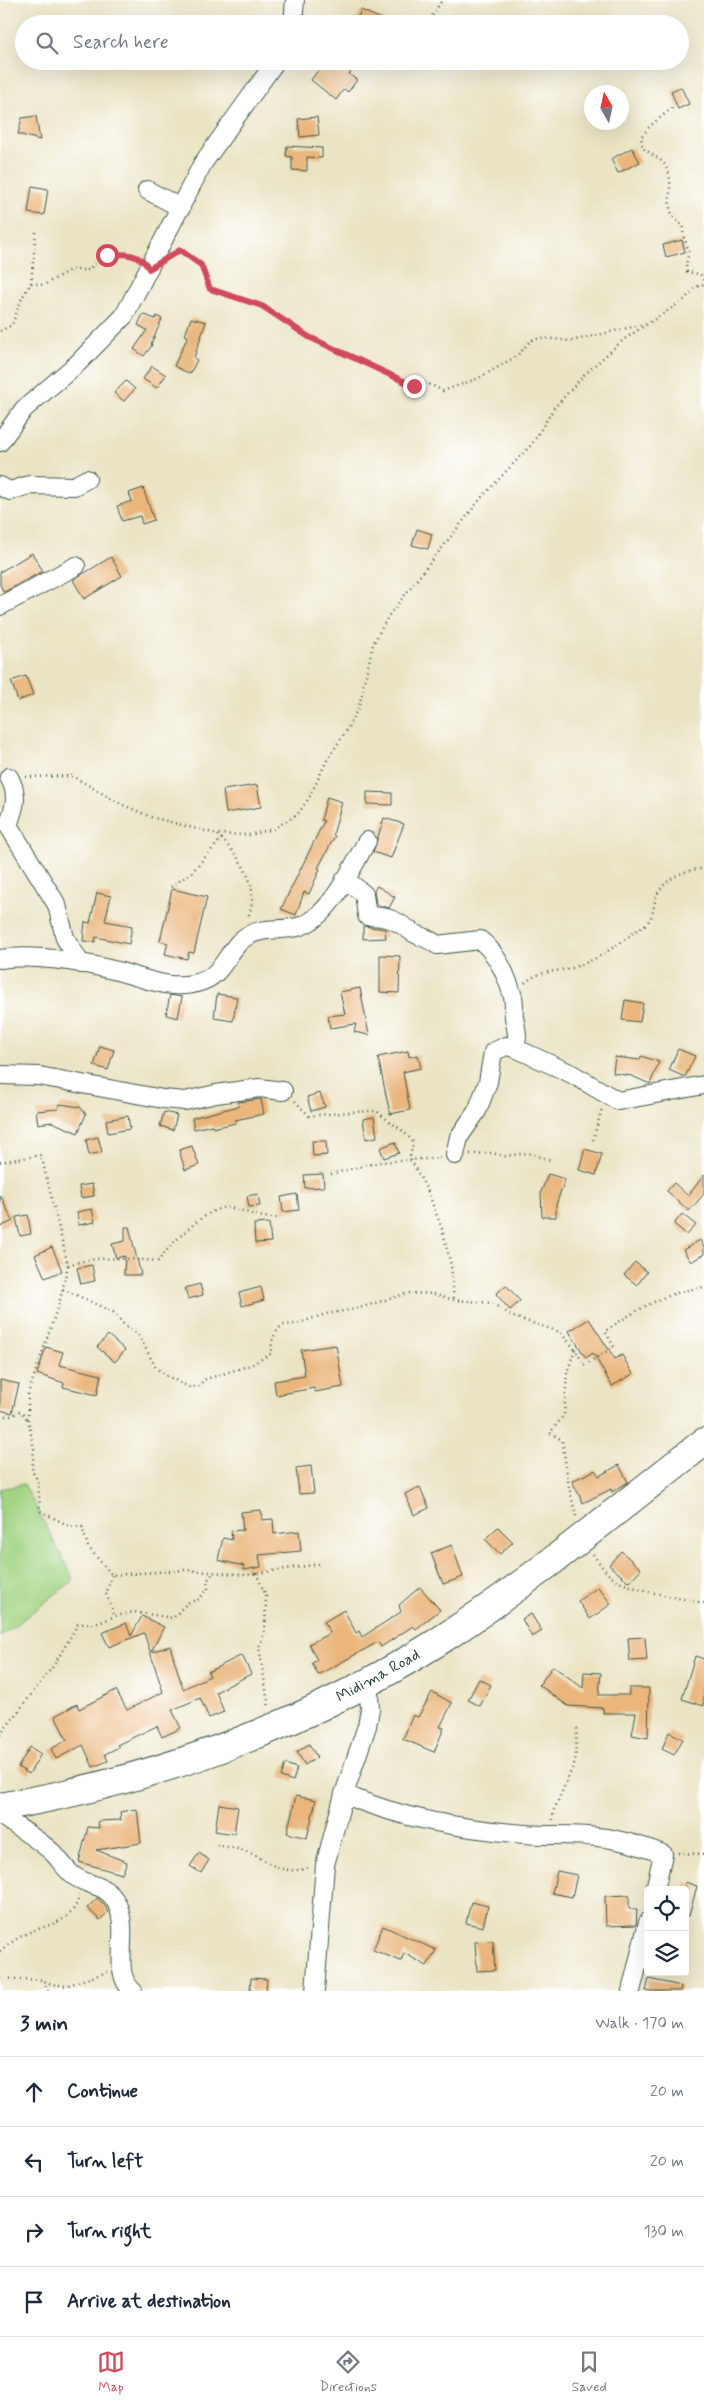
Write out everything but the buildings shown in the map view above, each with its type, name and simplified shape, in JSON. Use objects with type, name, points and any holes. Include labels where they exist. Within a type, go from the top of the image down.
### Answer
[{"type":"main road","name":"Midima Road","points":[[0,1807],[126,1780],[173,1766],[272,1728],[335,1700],[436,1642],[581,1539],[704,1442]]},
{"type":"street","points":[[294,15],[295,0]]},
{"type":"street","points":[[0,442],[24,410],[78,363],[124,316],[203,163],[270,70]]},
{"type":"street","points":[[147,190],[181,208]]},
{"type":"street","points":[[0,486],[10,491],[29,485],[74,486],[87,479]]},
{"type":"street","points":[[0,606],[76,566]]},
{"type":"street","points":[[9,777],[15,787],[16,803],[8,825],[57,904],[65,938],[80,964]]},
{"type":"street","points":[[0,959],[18,958],[80,964],[114,970],[166,985],[189,986],[207,980],[223,964],[238,942],[258,931],[298,927],[309,922],[330,903],[367,841]]},
{"type":"street","points":[[345,879],[364,894],[367,916],[398,921],[413,933],[430,938],[437,945],[480,940],[495,956],[514,998],[514,1018],[518,1026],[515,1048]]},
{"type":"street","points":[[455,1155],[459,1137],[477,1112],[488,1082],[493,1052],[506,1046],[515,1048],[572,1074],[618,1100],[704,1085]]},
{"type":"street","points":[[0,1075],[38,1076],[185,1102],[216,1094],[259,1088],[283,1091]]},
{"type":"street","points":[[315,1991],[325,1865],[344,1794],[367,1726],[370,1709],[368,1682]]},
{"type":"street","points":[[344,1794],[434,1823],[551,1836],[597,1837],[663,1854],[656,1886]]},
{"type":"street","points":[[0,1815],[38,1840],[79,1879],[100,1886],[117,1904],[122,1921],[124,1941],[121,1968],[127,1986],[133,1991]]},
{"type":"street","points":[[631,1991],[646,1931]]},
{"type":"path","points":[[433,15],[442,0]]},
{"type":"path","points":[[672,108],[650,126],[641,137],[643,148],[664,163],[671,189],[670,210],[674,220],[684,226],[682,236],[688,254],[685,264],[687,272],[700,274],[704,280]]},
{"type":"path","points":[[0,331],[12,325],[22,298],[31,283],[36,232]]},
{"type":"path","points":[[31,283],[44,285],[70,270],[89,270],[98,258],[116,254],[136,256],[145,261],[149,269],[180,250],[201,265],[210,289],[262,306],[309,337],[379,368],[400,380],[414,386],[421,382],[443,391],[479,378],[517,356],[531,340],[542,338],[571,341],[647,323]]},
{"type":"path","points":[[9,777],[72,776],[121,804],[151,817],[217,834],[250,835],[273,829],[297,815],[309,798],[328,758],[347,730],[359,706],[374,644],[389,615],[482,496],[532,444],[554,408],[580,379],[623,340],[684,300],[696,287],[704,284]]},
{"type":"path","points":[[217,834],[237,855],[251,881],[251,912],[238,942]]},
{"type":"path","points":[[171,887],[192,872],[222,838]]},
{"type":"path","points":[[514,998],[533,975],[572,968],[594,958],[628,937],[648,922],[655,908],[657,894],[667,883],[682,873],[704,869]]},
{"type":"path","points":[[283,1091],[309,1116],[377,1111],[389,1123],[404,1129],[413,1142],[410,1158],[428,1192],[442,1229],[451,1265],[454,1300]]},
{"type":"path","points":[[593,1140],[602,1109],[609,1096]]},
{"type":"path","points":[[0,1162],[41,1154],[68,1265],[63,1289],[28,1394],[28,1420],[34,1449],[32,1471],[38,1481],[40,1510],[69,1526],[82,1527],[88,1547],[112,1575]]},
{"type":"path","points":[[68,1265],[82,1260],[108,1258],[158,1261],[184,1233],[216,1209],[231,1207],[270,1218],[278,1218]]},
{"type":"path","points":[[63,1289],[113,1312],[126,1327],[138,1334],[156,1368],[189,1387],[200,1386],[203,1380],[251,1365],[272,1353],[271,1345],[274,1333],[282,1325],[296,1324],[326,1314],[356,1309],[408,1293],[434,1294],[454,1300],[492,1303],[514,1317],[560,1332],[575,1349],[584,1365],[614,1347],[605,1331],[646,1304],[680,1291],[704,1287]]},
{"type":"path","points":[[575,1349],[567,1373],[564,1415],[550,1433],[562,1440],[569,1487],[581,1539],[605,1571],[615,1579],[628,1585],[704,1603]]},
{"type":"path","points":[[0,1416],[11,1416],[20,1411],[28,1420]]},
{"type":"path","points":[[112,1575],[184,1570],[248,1575],[319,1564]]},
{"type":"path","points":[[0,1736],[54,1665],[78,1624],[99,1623],[115,1616],[134,1612],[173,1618],[187,1603],[199,1599],[208,1589],[207,1581],[214,1572]]},
{"type":"path","points":[[256,1573],[266,1596],[265,1630],[259,1647],[272,1728]]},
{"type":"path","points":[[112,1575],[106,1594],[115,1616]]},
{"type":"path","points":[[551,1836],[554,1810],[575,1762],[577,1728]]},
{"type":"path","points":[[217,1845],[245,1851],[276,1868],[303,1870],[325,1865]]},
{"type":"path","points":[[663,1854],[695,1852],[704,1854]]},
{"type":"path","points":[[0,1951],[20,1936],[58,1923],[70,1914],[78,1902],[79,1879]]},
{"type":"path","points":[[0,1978],[44,1980],[50,1984],[66,1986],[121,1968]]},
{"type":"path","points":[[44,1980],[48,1991]]},
{"type":"green space","points":[[24,1484],[74,1580],[0,1637],[0,1489]]},
{"type":"route","points":[[107,255],[136,256],[145,261],[149,269],[180,250],[201,265],[210,289],[262,306],[309,337],[379,368],[414,386]]}]
